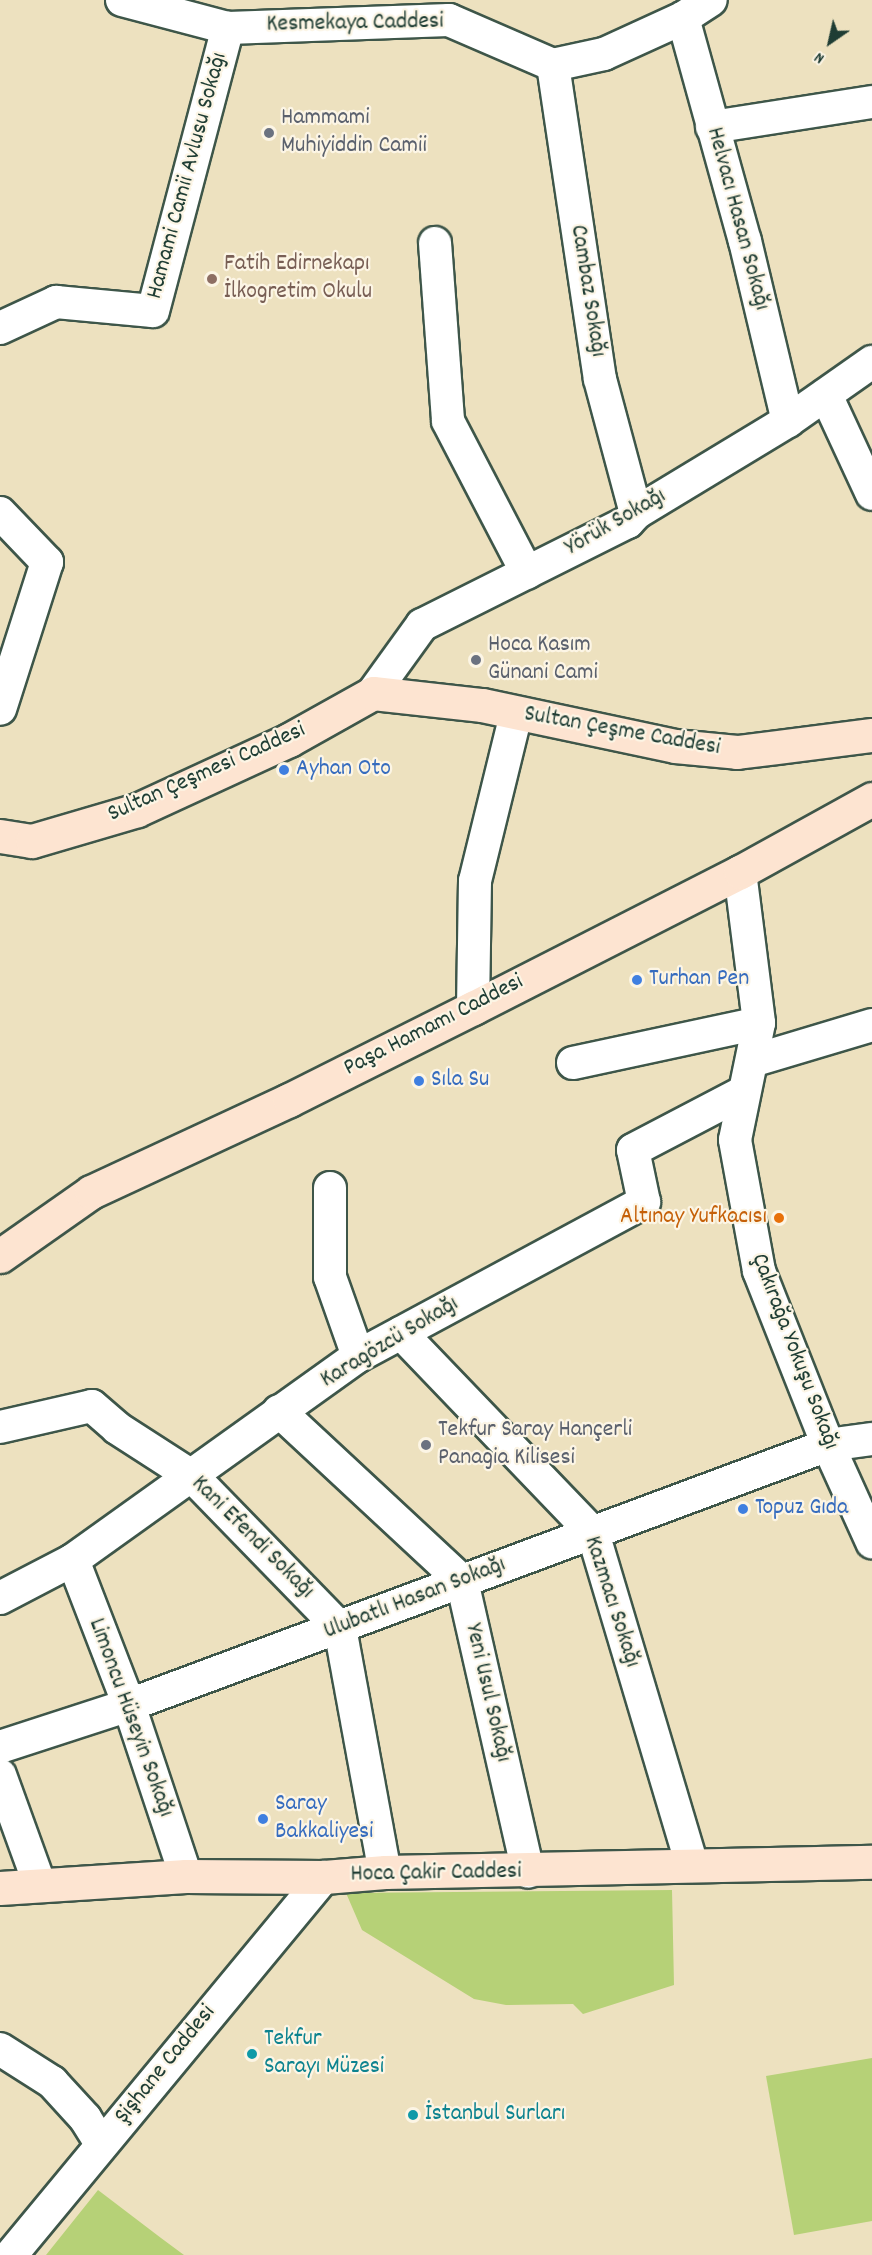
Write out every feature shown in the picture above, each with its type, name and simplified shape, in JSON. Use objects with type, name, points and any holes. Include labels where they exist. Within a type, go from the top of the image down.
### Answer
[{"type":"street","name":"Kesmekaya Caddesi","points":[[122,0],[228,28],[445,10],[553,65]]},
{"type":"street","points":[[553,65],[604,54],[683,18],[711,0]]},
{"type":"street","name":"Helvacı Hasan Sokağı","points":[[683,18],[788,421]]},
{"type":"street","name":"Hamami Camii Avlusu Sokağı","points":[[0,328],[56,302],[153,311],[228,28]]},
{"type":"street","name":"Cambaz Sokağı","points":[[553,65],[600,379],[636,513]]},
{"type":"street","points":[[712,127],[872,102]]},
{"type":"street","points":[[435,243],[448,421],[527,573]]},
{"type":"street","name":"Yörük Sokağı","points":[[373,693],[422,625],[628,522],[636,513],[788,421],[872,362]]},
{"type":"street","points":[[826,395],[872,494]]},
{"type":"street","points":[[0,513],[47,562],[0,709]]},
{"type":"street","name":"Sultan Çeşme Caddesi","points":[[373,693],[482,705],[675,746],[737,752],[872,735]]},
{"type":"street","name":"Sultan Çeşmesi Caddesi","points":[[0,836],[32,841],[137,810],[289,740],[373,693]]},
{"type":"street","points":[[473,1008],[475,881],[516,714]]},
{"type":"street","name":"Paşa Hamamı Caddesi","points":[[0,1256],[91,1192],[289,1100],[473,1008],[740,872],[872,799]]},
{"type":"street","name":"Çakırağa Yokuşu Sokağı","points":[[740,872],[759,1023],[752,1061],[742,1093],[735,1140],[759,1271],[828,1445],[872,1542]]},
{"type":"street","points":[[573,1063],[759,1023]]},
{"type":"street","points":[[752,1061],[872,1025]]},
{"type":"street","name":"Karagözcü Sokağı","points":[[0,1598],[72,1560],[193,1477],[279,1411],[358,1356],[644,1202],[633,1150],[742,1093]]},
{"type":"street","points":[[330,1188],[330,1278],[358,1356]]},
{"type":"street","name":"Kazmacı Sokağı","points":[[401,1333],[593,1533],[692,1866]]},
{"type":"street","name":"Kani Efendi Sokağı","points":[[0,1426],[92,1406],[117,1428],[193,1477],[340,1628]]},
{"type":"street","points":[[279,1411],[462,1581]]},
{"type":"street","name":"Ulubatlı Hasan Sokağı","points":[[0,1747],[129,1705],[828,1445],[872,1439]]},
{"type":"street","name":"Limoncu Hüseyin Sokağı","points":[[72,1560],[129,1705],[186,1876]]},
{"type":"street","name":"Yeni Usul Sokağı","points":[[462,1581],[528,1872]]},
{"type":"street","points":[[340,1628],[385,1872]]},
{"type":"street","points":[[0,1775],[39,1883]]},
{"type":"street","name":"Hoca Çakir Caddesi","points":[[0,1888],[39,1883],[186,1876],[324,1877],[385,1872],[528,1872],[872,1862]]},
{"type":"street","name":"Şişhane Caddesi","points":[[11,2255],[100,2144],[324,1877]]},
{"type":"street","points":[[0,2049],[52,2082],[85,2118],[100,2144]]},
{"type":"green space","points":[[672,1890],[674,1985],[583,2014],[573,2004],[506,2005],[474,1999],[362,1930],[346,1893]]},
{"type":"green space","points":[[872,2058],[872,2221],[794,2235],[766,2076]]},
{"type":"green space","points":[[98,2190],[161,2238],[184,2255],[46,2255]]},
{"type":"place","name":"Hammami Muhiyiddin Camii","points":[[269,133]]},
{"type":"place","name":"Fatih Edirnekapı İlkogretim Okulu","points":[[212,279]]},
{"type":"place","name":"Hoca Kasım Günani Cami","points":[[476,660]]},
{"type":"place","name":"Ayhan Oto","points":[[284,770]]},
{"type":"place","name":"Turhan Pen","points":[[637,980]]},
{"type":"place","name":"Sıla Su","points":[[419,1081]]},
{"type":"place","name":"Altınay Yufkacısı","points":[[779,1218]]},
{"type":"place","name":"Tekfur Saray Hançerli Panagia Kilisesi","points":[[426,1445]]},
{"type":"place","name":"Topuz Gıda","points":[[743,1509]]},
{"type":"place","name":"Saray Bakkaliyesi","points":[[263,1819]]},
{"type":"place","name":"Tekfur Sarayı Müzesi","points":[[252,2054]]},
{"type":"place","name":"İstanbul Surları","points":[[413,2115]]}]
